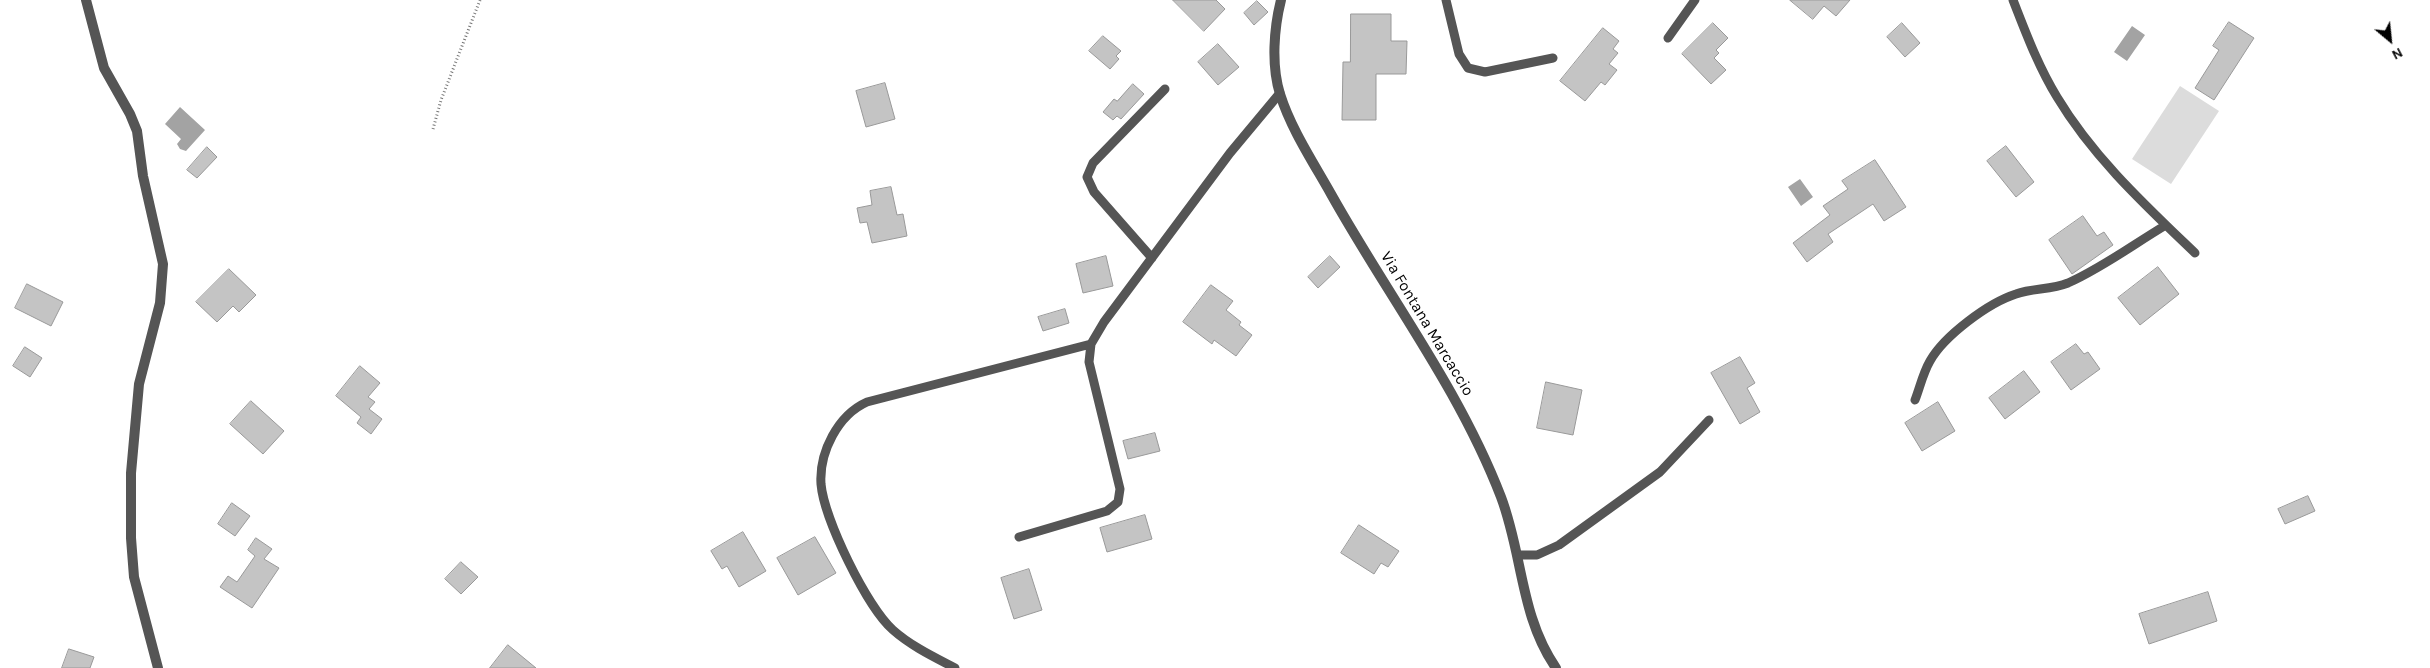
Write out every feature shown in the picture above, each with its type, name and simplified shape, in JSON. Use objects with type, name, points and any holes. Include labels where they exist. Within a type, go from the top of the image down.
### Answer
[{"type":"street","points":[[86,0],[104,68],[130,114],[137,131],[144,181],[163,264],[160,303],[139,379],[131,473],[130,538],[134,577],[158,668]]},
{"type":"street","name":"Via Fontana Marcaccio","points":[[1281,0],[1276,46],[1276,70],[1280,93],[1293,126],[1350,228],[1435,363],[1462,411],[1500,496],[1518,555],[1530,619],[1541,645],[1556,668]]},
{"type":"lane","points":[[1446,0],[1459,54],[1468,68],[1485,72],[1553,58]]},
{"type":"lane","points":[[1668,38],[1695,0]]},
{"type":"lane","points":[[2013,0],[2037,61],[2063,107],[2107,165],[2195,253]]},
{"type":"lane","points":[[1152,258],[1094,192],[1087,177],[1093,163],[1165,89]]},
{"type":"lane","points":[[1019,537],[1107,511],[1115,506],[1120,498],[1120,489],[1090,368],[1088,356],[1091,344],[1104,322],[1230,153],[1280,93]]},
{"type":"lane","points":[[1915,400],[1926,369],[1936,352],[1954,334],[1993,304],[2016,294],[2052,288],[2073,281],[2166,225]]},
{"type":"lane","points":[[955,668],[893,630],[870,602],[856,578],[823,493],[822,474],[832,437],[844,418],[854,409],[867,402],[1091,344]]},
{"type":"lane","points":[[1518,555],[1537,555],[1560,545],[1668,465],[1709,420]]},
{"type":"path","points":[[433,129],[441,100],[480,0]]},
{"type":"shaded area","points":[[2132,26],[2145,35],[2127,61],[2114,52]]},
{"type":"shaded area","points":[[2180,86],[2219,111],[2171,184],[2132,159]]},
{"type":"shaded area","points":[[180,107],[205,130],[186,151],[180,149],[177,144],[181,139],[165,124]]},
{"type":"shaded area","points":[[1800,179],[1813,197],[1801,206],[1788,187]]},
{"type":"building","points":[[1173,0],[1216,0],[1225,9],[1204,31]]},
{"type":"building","points":[[1790,0],[1850,0],[1836,16],[1824,6],[1813,19]]},
{"type":"building","points":[[1257,1],[1268,12],[1254,25],[1244,13]]},
{"type":"building","points":[[1351,14],[1391,14],[1391,41],[1407,41],[1406,74],[1376,74],[1376,120],[1342,120],[1343,62],[1350,62]]},
{"type":"building","points":[[2229,22],[2254,38],[2214,100],[2195,88],[2219,50],[2213,46]]},
{"type":"building","points":[[1713,23],[1728,38],[1716,50],[1719,53],[1714,58],[1726,70],[1711,84],[1682,54]]},
{"type":"building","points":[[1902,23],[1920,43],[1905,57],[1887,37]]},
{"type":"building","points":[[1603,28],[1619,41],[1613,49],[1618,53],[1609,64],[1617,70],[1605,85],[1601,82],[1585,101],[1560,81]]},
{"type":"building","points":[[1103,36],[1121,51],[1116,56],[1119,59],[1110,69],[1089,51]]},
{"type":"building","points":[[1218,44],[1239,67],[1218,85],[1198,62]]},
{"type":"building","points":[[885,83],[895,119],[866,127],[856,91]]},
{"type":"building","points":[[1133,84],[1144,94],[1121,119],[1117,116],[1113,120],[1103,112],[1114,99],[1117,101]]},
{"type":"building","points":[[2006,146],[2034,182],[2016,197],[1987,161]]},
{"type":"building","points":[[207,147],[217,157],[197,178],[187,170]]},
{"type":"building","points":[[1875,160],[1906,207],[1884,221],[1873,204],[1828,234],[1833,242],[1807,262],[1793,243],[1830,215],[1823,206],[1848,189],[1842,181]]},
{"type":"building","points":[[891,187],[897,215],[903,214],[907,236],[872,243],[867,222],[860,223],[857,208],[872,205],[870,191]]},
{"type":"building","points":[[2083,216],[2097,236],[2104,232],[2113,245],[2072,274],[2049,240]]},
{"type":"building","points":[[1106,256],[1113,286],[1083,293],[1076,264]]},
{"type":"building","points":[[1330,256],[1340,267],[1318,288],[1308,277]]},
{"type":"building","points":[[2158,267],[2179,294],[2140,325],[2118,298]]},
{"type":"building","points":[[229,269],[256,295],[239,312],[233,306],[217,322],[196,302]]},
{"type":"building","points":[[27,284],[63,302],[51,326],[15,308]]},
{"type":"building","points":[[1211,285],[1233,301],[1226,310],[1241,322],[1239,325],[1252,335],[1236,356],[1214,340],[1212,344],[1183,322]]},
{"type":"building","points":[[1065,309],[1069,323],[1043,331],[1038,317]]},
{"type":"building","points":[[2076,344],[2084,354],[2088,352],[2100,369],[2071,390],[2051,362]]},
{"type":"building","points":[[25,347],[42,358],[30,377],[13,366]]},
{"type":"building","points":[[1740,357],[1755,383],[1747,388],[1760,412],[1740,424],[1711,373]]},
{"type":"building","points":[[360,366],[380,383],[368,397],[375,402],[369,409],[382,419],[371,434],[357,423],[361,417],[336,396]]},
{"type":"building","points":[[2024,371],[2040,392],[2005,419],[1989,398]]},
{"type":"building","points":[[1546,382],[1582,390],[1573,435],[1537,428]]},
{"type":"building","points":[[251,401],[284,431],[263,454],[230,424]]},
{"type":"building","points":[[1938,402],[1955,431],[1922,451],[1905,423]]},
{"type":"building","points":[[1155,433],[1160,451],[1128,459],[1123,441]]},
{"type":"building","points":[[2308,496],[2315,511],[2285,524],[2278,509]]},
{"type":"building","points":[[232,503],[250,516],[235,536],[218,524]]},
{"type":"building","points":[[1145,515],[1152,539],[1107,552],[1100,528]]},
{"type":"building","points":[[1359,525],[1399,551],[1388,567],[1381,563],[1374,574],[1341,553]]},
{"type":"building","points":[[743,532],[766,571],[739,587],[727,566],[722,569],[711,551]]},
{"type":"building","points":[[815,537],[836,573],[798,595],[777,558]]},
{"type":"building","points":[[256,538],[272,549],[264,559],[279,568],[252,608],[220,587],[228,576],[237,582],[255,556],[248,550]]},
{"type":"building","points":[[461,562],[478,577],[461,594],[445,579]]},
{"type":"building","points":[[1029,569],[1042,610],[1014,619],[1001,578]]},
{"type":"building","points":[[2208,592],[2217,621],[2149,644],[2139,614]]},
{"type":"building","points":[[508,645],[536,668],[490,668]]},
{"type":"building","points":[[69,649],[94,657],[90,668],[62,668]]}]
